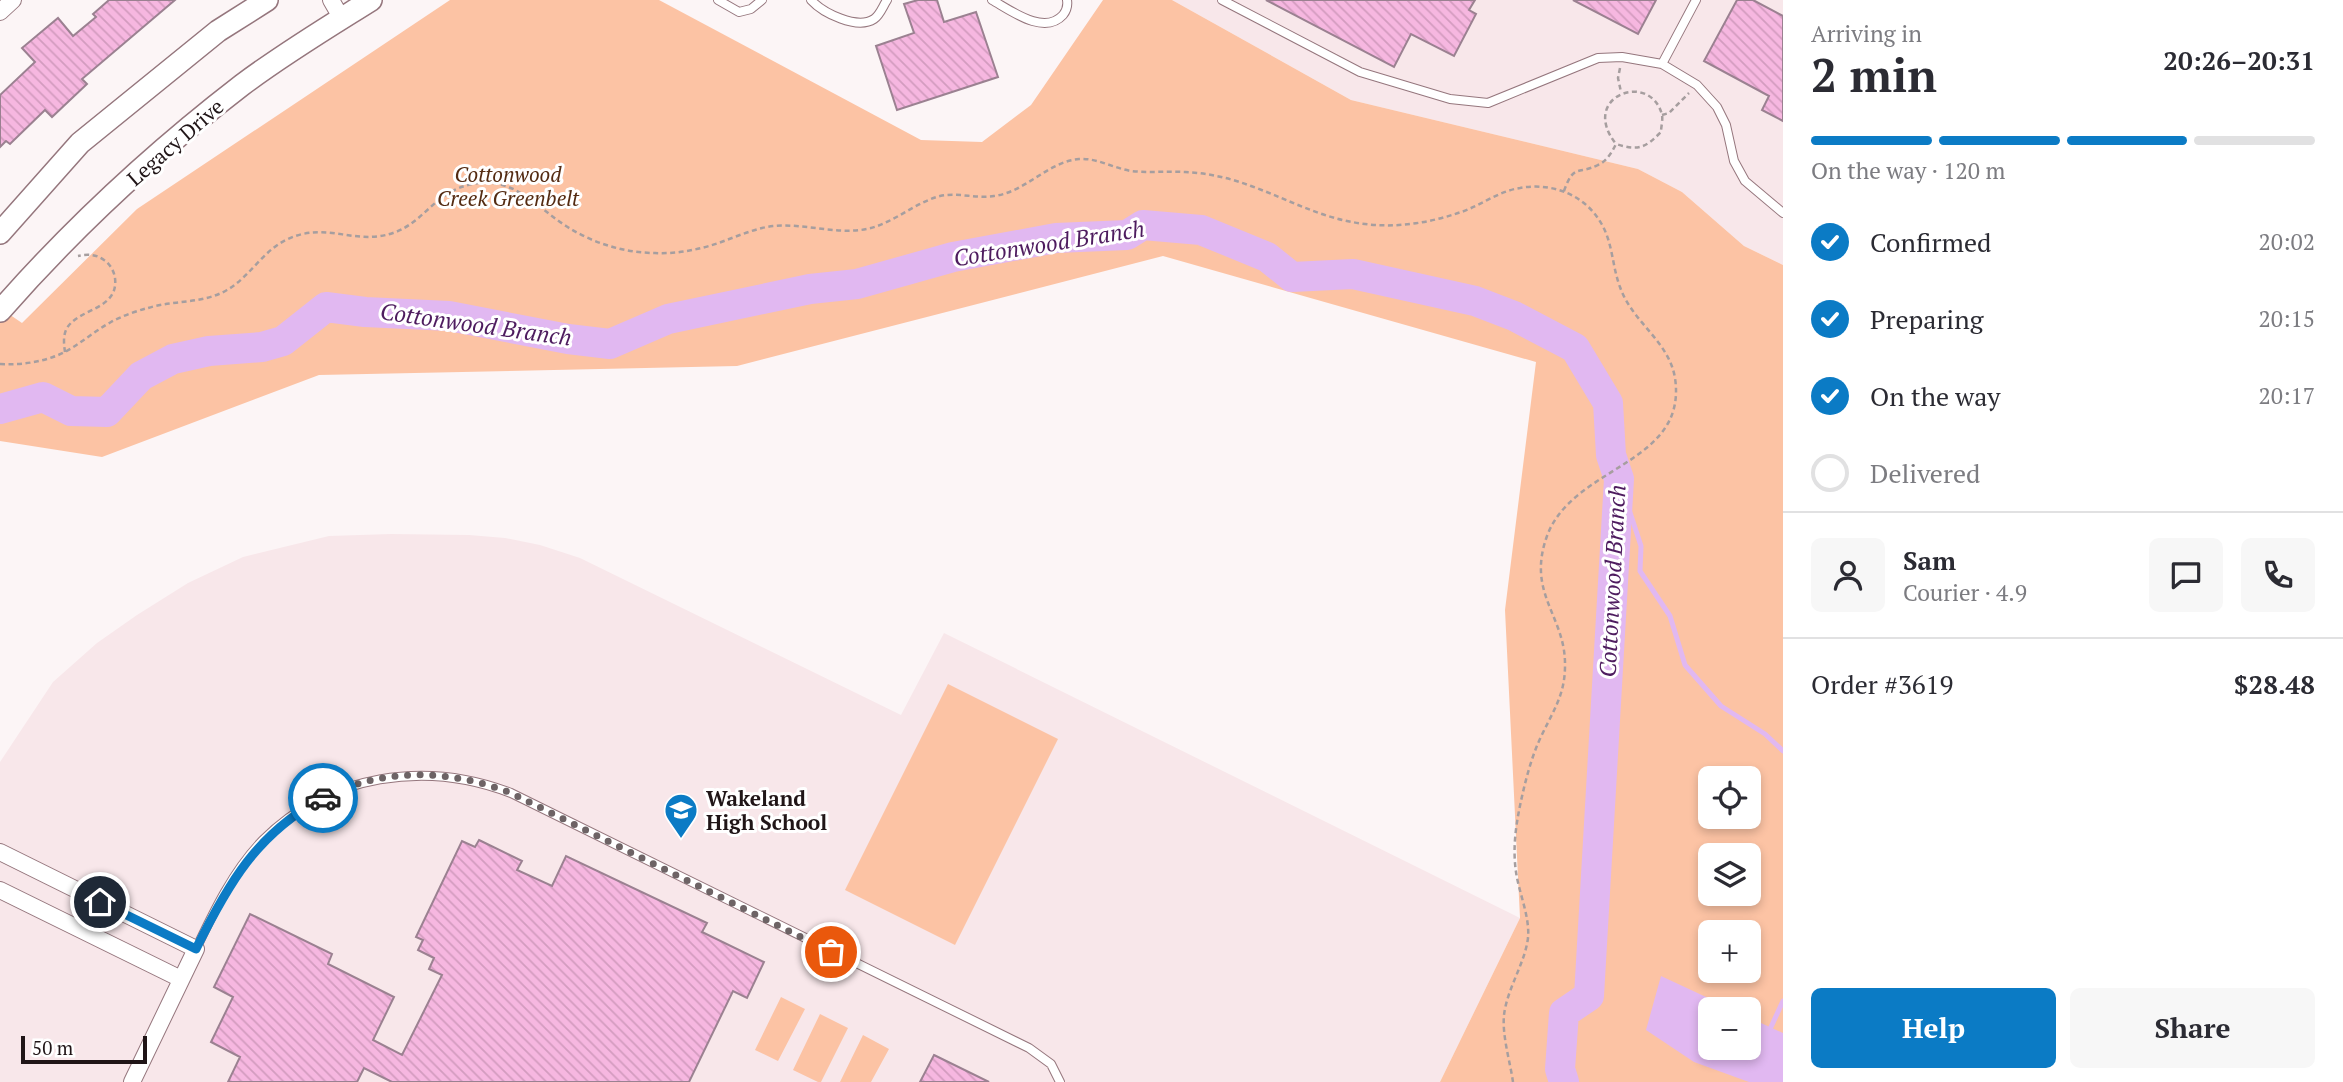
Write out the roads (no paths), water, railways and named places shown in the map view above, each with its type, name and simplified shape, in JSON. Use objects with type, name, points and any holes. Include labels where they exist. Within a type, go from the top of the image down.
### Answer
[{"type":"main road","points":[[0,233],[80,143],[218,31],[267,0]]},
{"type":"main road","name":"Legacy Drive","points":[[1,310],[51,256],[156,156],[282,56],[368,1]]},
{"type":"street","points":[[0,12],[13,0]]},
{"type":"street","points":[[331,0],[342,19]]},
{"type":"street","points":[[0,852],[196,949],[132,1082]]},
{"type":"street","points":[[0,890],[181,979]]},
{"type":"lane","points":[[718,0],[739,12],[751,9],[762,0]]},
{"type":"lane","points":[[811,0],[819,8],[835,16],[863,23],[876,18],[887,0]]},
{"type":"lane","points":[[992,0],[1031,20],[1046,24],[1065,13],[1068,0]]},
{"type":"lane","points":[[1222,0],[1360,72],[1450,99],[1488,103],[1598,58],[1622,57],[1662,64],[1697,85],[1717,107],[1726,125],[1734,161],[1745,181],[1783,214]]},
{"type":"lane","points":[[1662,64],[1696,0]]},
{"type":"lane","points":[[196,949],[222,898],[244,864],[263,841],[295,814],[342,789],[370,781],[414,774],[459,778],[484,783],[511,793],[1029,1048],[1051,1064],[1060,1082]]},
{"type":"waterway","name":"Cottonwood Branch","points":[[0,409],[43,397],[71,411],[107,412],[141,376],[173,359],[209,351],[262,347],[283,341],[326,307],[365,312],[449,316],[568,339],[610,344],[668,319],[810,289],[857,284],[953,257],[1056,238],[1127,235],[1143,225],[1201,230],[1267,257],[1292,277],[1353,274],[1475,301],[1514,316],[1575,348],[1608,403],[1611,455],[1619,479],[1589,996],[1564,1013],[1560,1069],[1564,1082]]},
{"type":"waterway","points":[[1619,479],[1641,546],[1640,571],[1670,616],[1685,665],[1721,706],[1765,734],[1783,751]]},
{"type":"waterway","points":[[1771,1027],[1783,1001]]},
{"type":"place","name":"Wakeland High School","points":[[681,840]]},
{"type":"park label","name":"Cottonwood Creek Greenbelt","points":[[508,186]]}]
